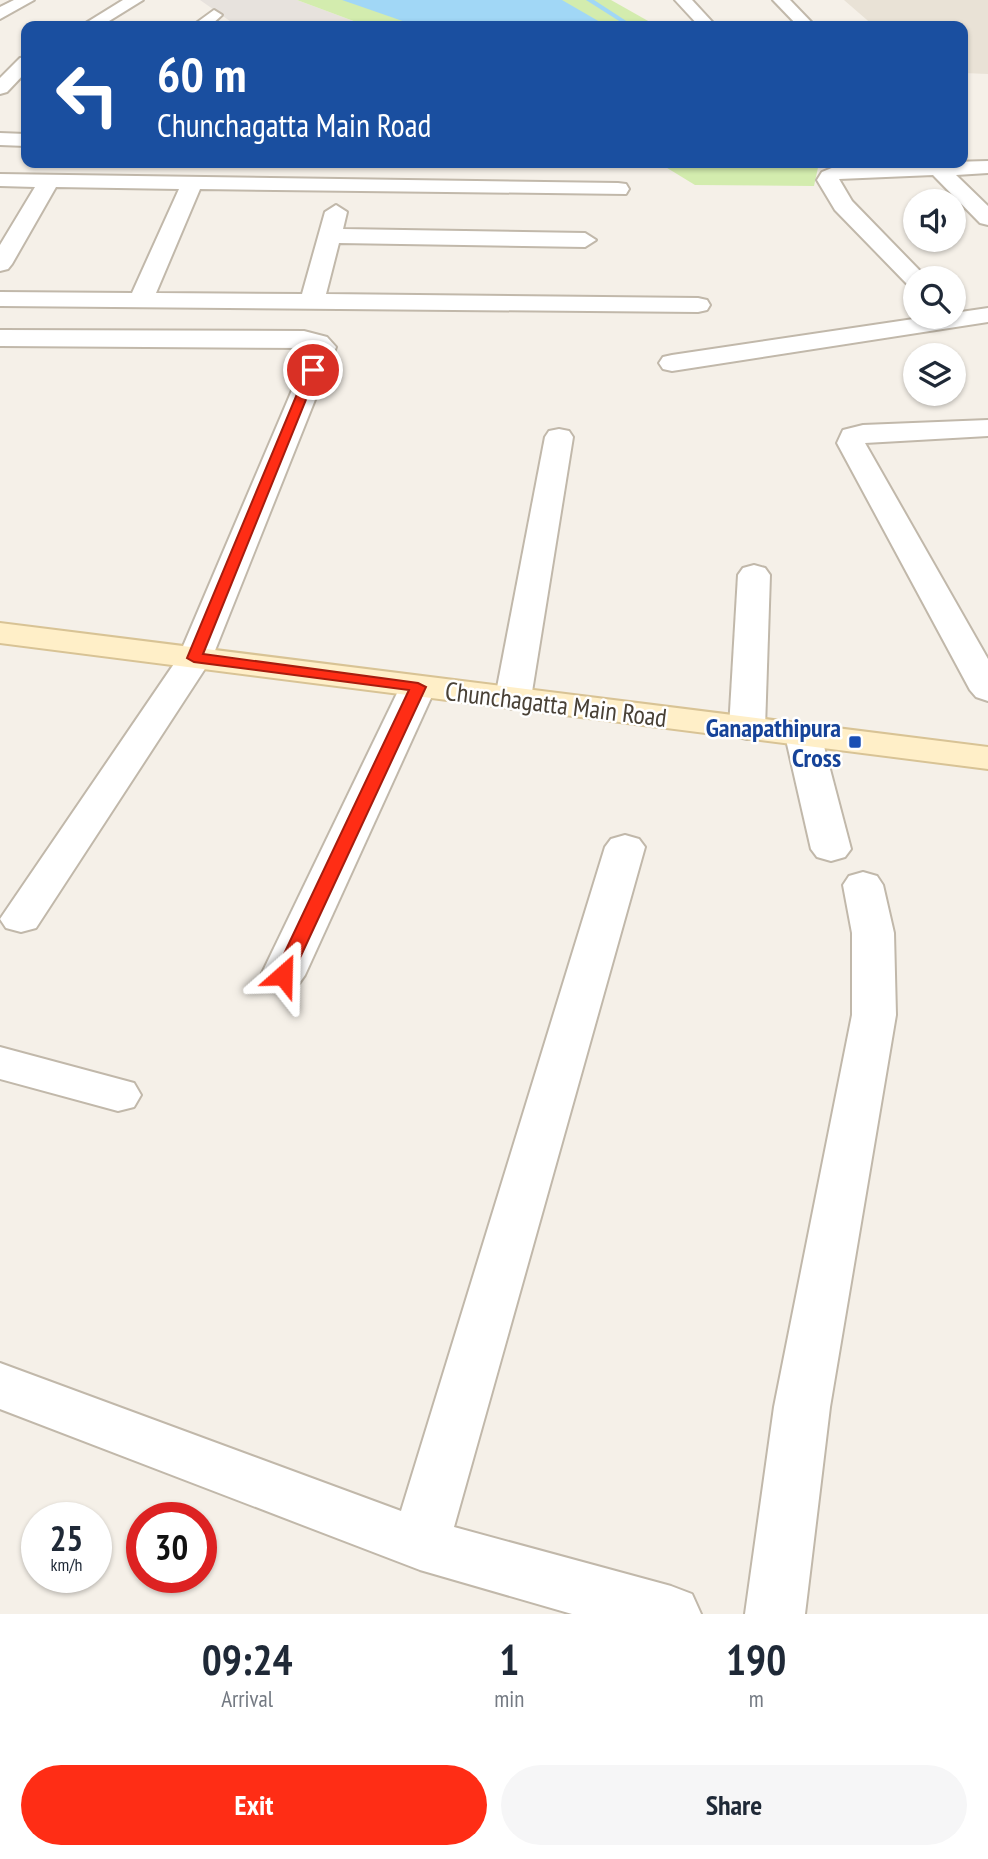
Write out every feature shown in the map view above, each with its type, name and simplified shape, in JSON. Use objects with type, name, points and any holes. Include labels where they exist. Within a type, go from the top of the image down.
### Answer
[{"type":"street","points":[[0,14],[26,0]]},
{"type":"street","points":[[98,21],[135,0]]},
{"type":"street","points":[[683,0],[703,21]]},
{"type":"street","points":[[781,0],[802,21]]},
{"type":"street","points":[[207,21],[215,15]]},
{"type":"street","points":[[0,62],[21,63]]},
{"type":"street","points":[[4,97],[21,71]]},
{"type":"street","points":[[0,139],[21,139]]},
{"type":"street","points":[[968,167],[988,167]]},
{"type":"street","points":[[897,168],[839,171],[829,176],[828,180],[843,205],[903,267]]},
{"type":"street","points":[[937,168],[988,218]]},
{"type":"street","points":[[0,180],[618,189]]},
{"type":"street","points":[[0,264],[49,181]]},
{"type":"street","points":[[141,299],[192,183]]},
{"type":"street","points":[[312,301],[343,185]]},
{"type":"street","points":[[330,236],[584,240]]},
{"type":"street","points":[[0,299],[698,305]]},
{"type":"street","points":[[966,317],[988,314]]},
{"type":"street","points":[[672,363],[903,326]]},
{"type":"street","points":[[0,338],[304,339],[323,346],[194,658],[21,919]]},
{"type":"street","points":[[988,428],[863,433],[853,436],[851,443],[975,640],[988,690]]},
{"type":"street","points":[[513,698],[559,437]]},
{"type":"street","points":[[747,728],[754,575]]},
{"type":"street","name":"Chunchagatta Main Road","points":[[0,633],[988,758]]},
{"type":"street","points":[[283,975],[418,687]]},
{"type":"street","points":[[803,735],[831,849]]},
{"type":"street","points":[[420,1544],[625,847]]},
{"type":"street","points":[[775,1614],[802,1407],[874,1015],[873,933],[863,886]]},
{"type":"street","points":[[0,1063],[118,1095]]},
{"type":"street","points":[[0,1386],[420,1544],[671,1614]]},
{"type":"shaded area","points":[[200,0],[297,0],[354,21],[230,21]]},
{"type":"shaded area","points":[[844,0],[988,0],[988,74],[968,73],[968,21],[868,21]]},
{"type":"green space","points":[[297,0],[611,0],[648,21],[354,21]]},
{"type":"green space","points":[[667,168],[818,168],[814,186],[695,185]]},
{"type":"water","points":[[342,0],[562,0],[598,21],[403,21]]},
{"type":"waterway","points":[[589,0],[623,21]]},
{"type":"place","name":"Ganapathipura Cross","points":[[855,742]]},
{"type":"route","points":[[283,975],[418,687],[194,658],[313,370]]}]
